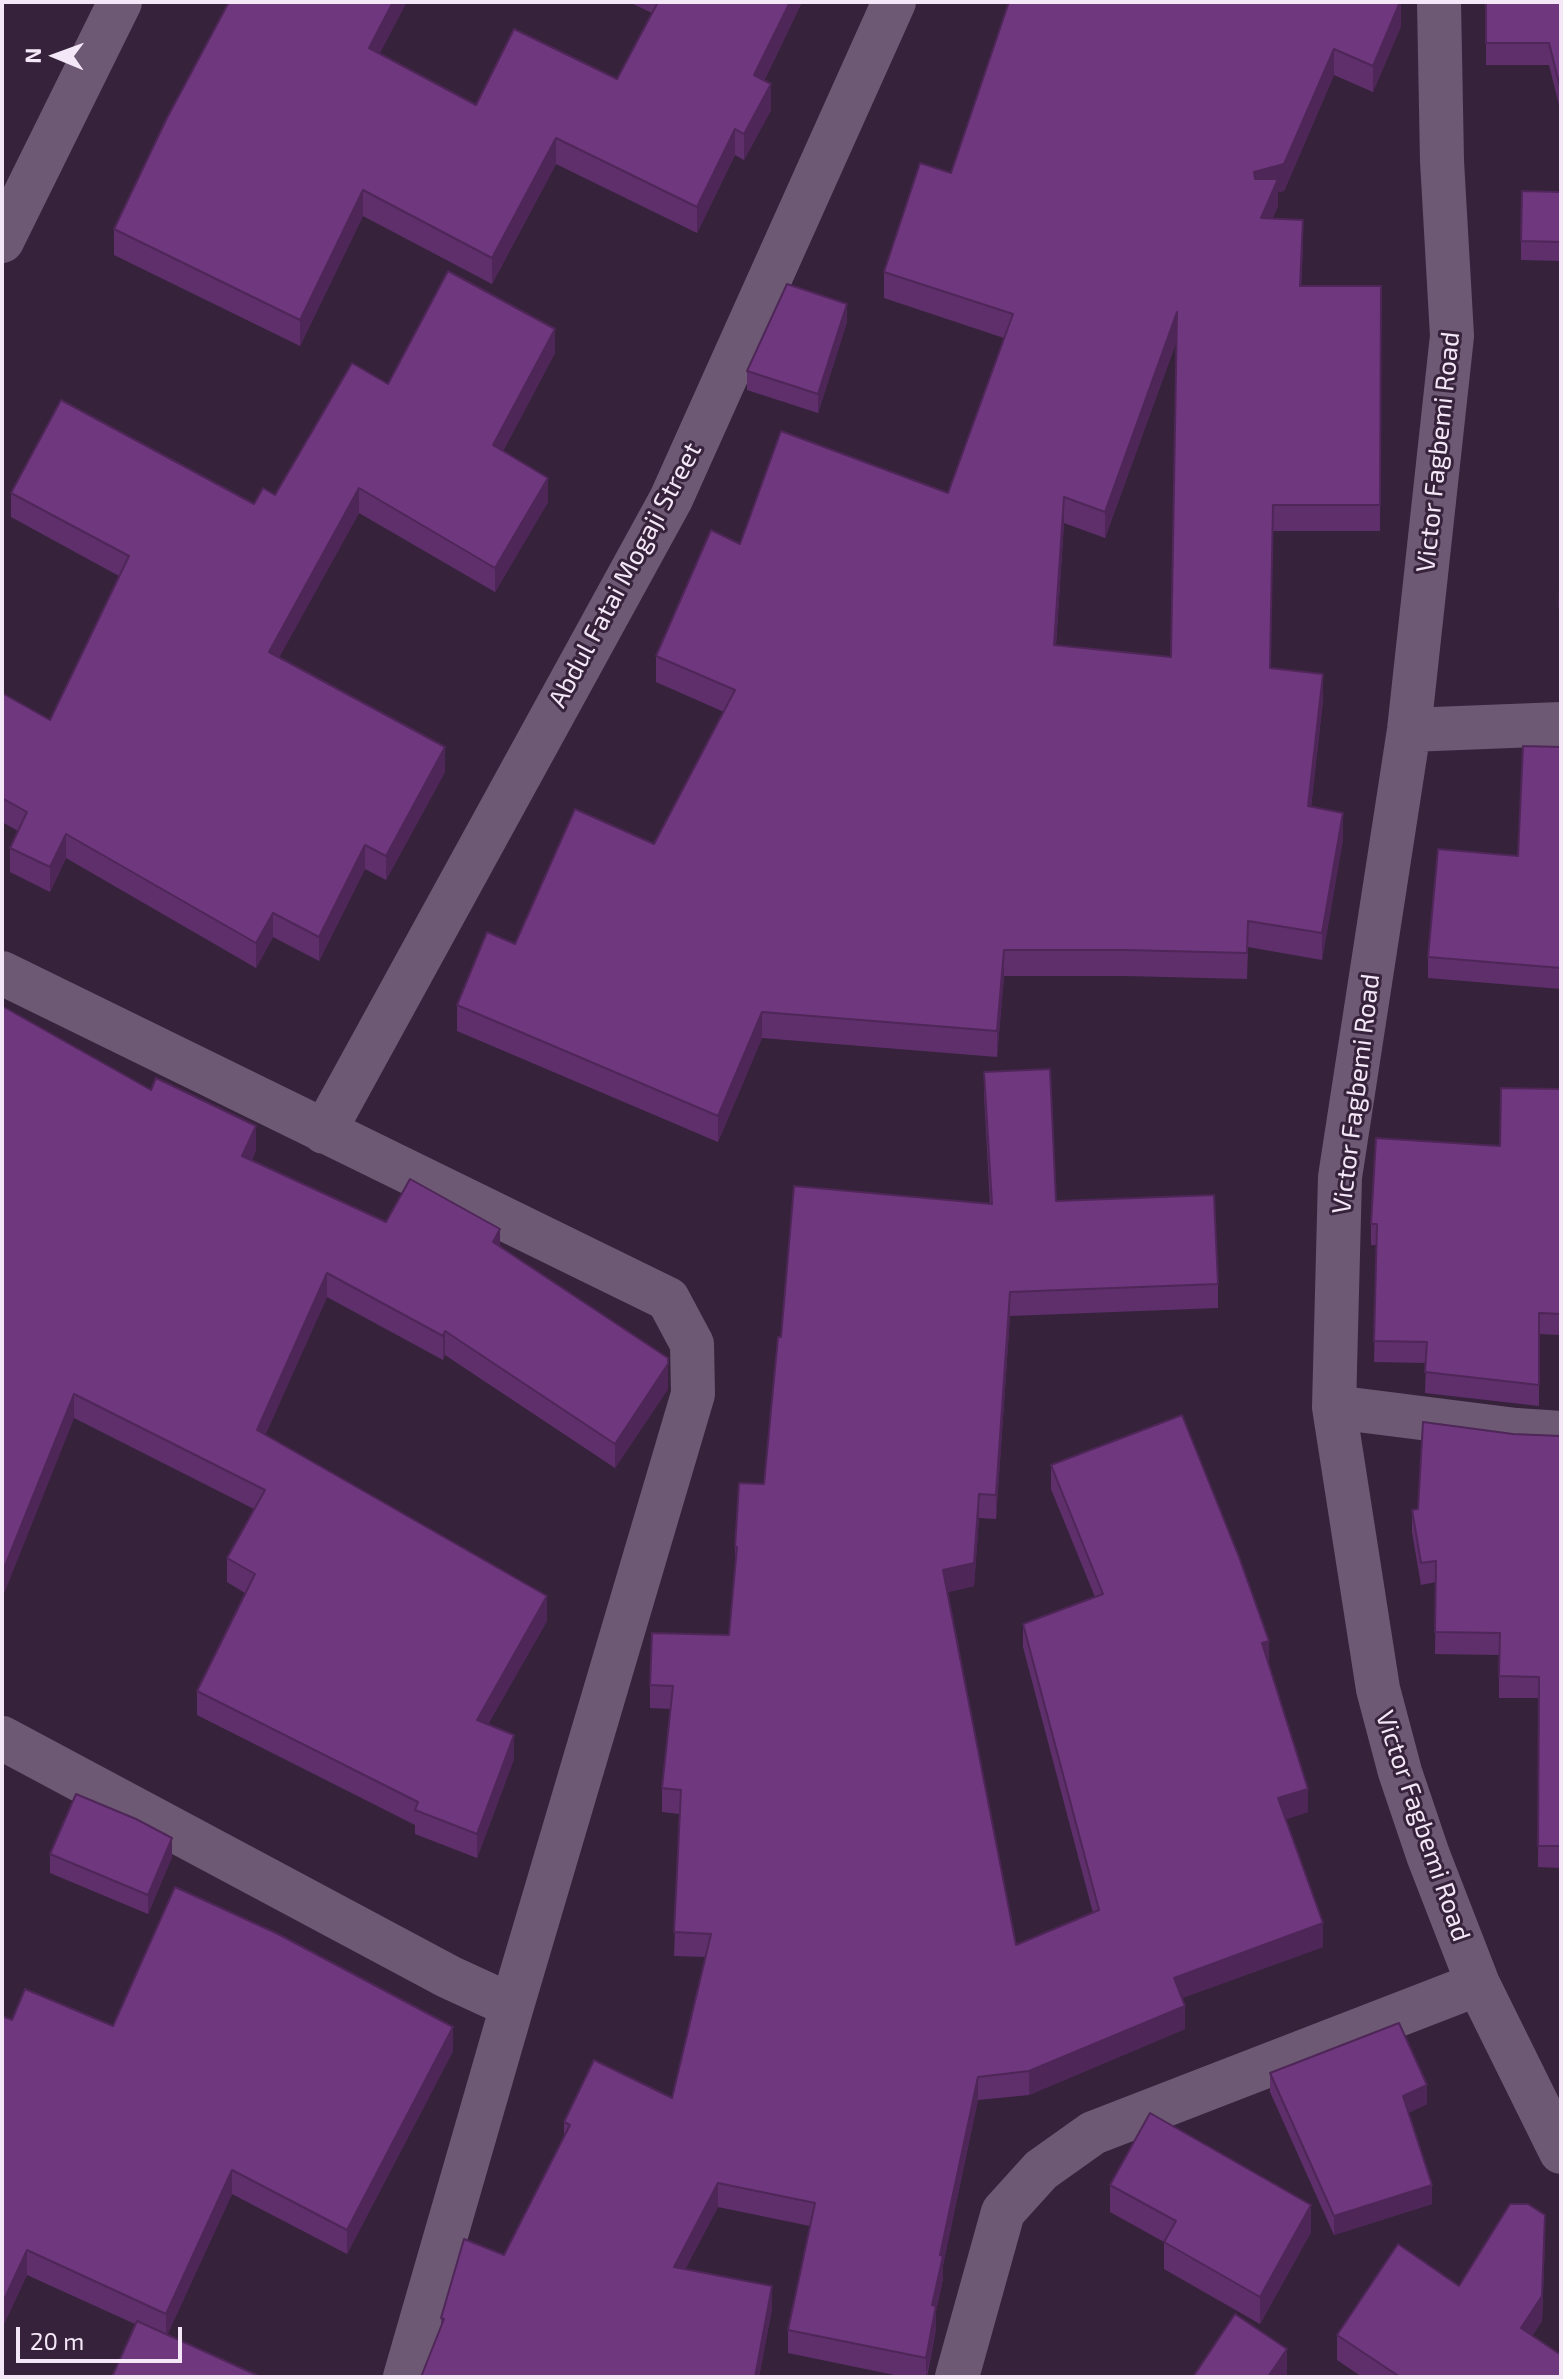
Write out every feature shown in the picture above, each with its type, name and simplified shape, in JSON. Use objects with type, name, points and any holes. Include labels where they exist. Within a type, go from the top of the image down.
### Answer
[{"type":"street","points":[[2,241],[120,2]]},
{"type":"street","name":"Abdul Fatai Mogaji Street","points":[[324,1132],[671,499],[894,2]]},
{"type":"street","name":"Victor Fagbemi Road","points":[[1439,2],[1442,161],[1452,336],[1409,730],[1340,1177],[1334,1407],[1378,1689],[1400,1772],[1478,1984],[1542,2075],[1561,2152]]},
{"type":"street","points":[[1409,730],[1561,724]]},
{"type":"street","points":[[2,973],[668,1299],[692,1344],[693,1394],[405,2377]]},
{"type":"street","points":[[1334,1407],[1561,1433]]},
{"type":"street","points":[[2,1738],[449,1977],[512,2006]]},
{"type":"street","points":[[957,2377],[1003,2212],[1041,2170],[1093,2133],[1478,1984]]},
{"type":"building","points":[[229,2],[393,2],[369,48],[476,105],[514,29],[617,79],[658,2],[790,2],[754,75],[771,84],[744,134],[735,129],[697,207],[556,138],[492,258],[363,190],[300,320],[114,229],[167,118]]},
{"type":"building","points":[[1009,2],[1400,2],[1373,66],[1334,49],[1284,164],[1254,172],[1255,179],[1278,179],[1261,218],[1303,220],[1300,286],[1381,286],[1380,505],[1273,505],[1270,668],[1323,674],[1308,806],[1343,813],[1322,933],[1248,921],[1247,953],[1004,950],[997,1031],[762,1012],[718,1116],[457,1005],[487,932],[515,944],[575,809],[654,844],[735,690],[656,656],[711,530],[740,544],[781,431],[948,493],[1013,314],[884,272],[920,163],[951,173]],"holes":[[[1177,312],[1171,657],[1054,645],[1064,497],[1105,512]]]},
{"type":"building","points":[[1486,2],[1561,2],[1561,91],[1549,43],[1486,43]]},
{"type":"building","points":[[1522,191],[1561,192],[1561,242],[1521,241]]},
{"type":"building","points":[[448,271],[555,329],[493,445],[548,478],[495,568],[359,488],[269,652],[445,747],[386,856],[365,845],[319,937],[273,913],[256,943],[66,834],[50,867],[10,848],[27,812],[2,798],[2,693],[50,720],[129,556],[11,493],[61,400],[254,504],[263,488],[275,495],[352,363],[388,384]]},
{"type":"building","points":[[787,284],[847,304],[818,394],[747,371]]},
{"type":"building","points":[[1561,563],[1561,608],[1559,608]]},
{"type":"building","points":[[1523,746],[1561,747],[1561,968],[1428,957],[1438,849],[1518,856]]},
{"type":"building","points":[[2,1006],[151,1090],[156,1078],[256,1126],[242,1156],[386,1222],[410,1179],[500,1229],[493,1242],[668,1358],[668,1364],[615,1444],[445,1331],[443,1336],[327,1273],[257,1430],[547,1596],[477,1720],[514,1735],[477,1834],[415,1810],[418,1802],[197,1691],[255,1574],[227,1558],[265,1490],[74,1394],[2,1573]]},
{"type":"building","points":[[1050,1069],[1056,1201],[1214,1195],[1218,1284],[1010,1292],[996,1495],[979,1494],[974,1563],[943,1570],[1016,1945],[1099,1910],[1023,1624],[1103,1594],[1051,1465],[1182,1415],[1269,1641],[1262,1643],[1308,1789],[1278,1798],[1323,1923],[1174,1978],[1185,2006],[1029,2071],[978,2077],[940,2255],[943,2256],[932,2305],[936,2306],[926,2358],[788,2330],[815,2203],[718,2183],[674,2267],[772,2286],[755,2377],[421,2377],[444,2319],[441,2318],[464,2239],[504,2255],[570,2125],[564,2122],[594,2060],[672,2098],[711,1934],[674,1932],[681,1790],[662,1788],[673,1686],[650,1685],[652,1633],[729,1635],[739,1483],[764,1484],[794,1186],[992,1204],[984,1072]]},
{"type":"building","points":[[1501,1088],[1561,1089],[1561,1314],[1539,1313],[1539,1385],[1425,1372],[1427,1342],[1374,1341],[1377,1224],[1371,1224],[1376,1138],[1500,1146]]},
{"type":"building","points":[[1423,1422],[1513,1434],[1561,1436],[1561,1846],[1538,1846],[1539,1677],[1499,1676],[1500,1633],[1435,1632],[1436,1561],[1421,1563],[1412,1510],[1418,1509]]},
{"type":"building","points":[[76,1794],[172,1838],[148,1895],[50,1854]]},
{"type":"building","points":[[175,1887],[278,1934],[453,2027],[347,2230],[232,2170],[166,2314],[27,2250],[2,2304],[2,2016],[12,2020],[25,1989],[113,2026]]},
{"type":"building","points":[[1399,2023],[1427,2085],[1403,2096],[1432,2185],[1334,2216],[1270,2073]]},
{"type":"building","points":[[1150,2113],[1311,2205],[1260,2297],[1164,2242],[1176,2221],[1110,2185]]},
{"type":"building","points":[[1510,2204],[1528,2204],[1545,2215],[1542,2296],[1521,2328],[1561,2355],[1561,2377],[1400,2377],[1337,2335],[1398,2244],[1459,2286]]},
{"type":"building","points":[[1235,2314],[1287,2349],[1268,2377],[1193,2377]]},
{"type":"building","points":[[137,2321],[261,2377],[112,2377]]}]
